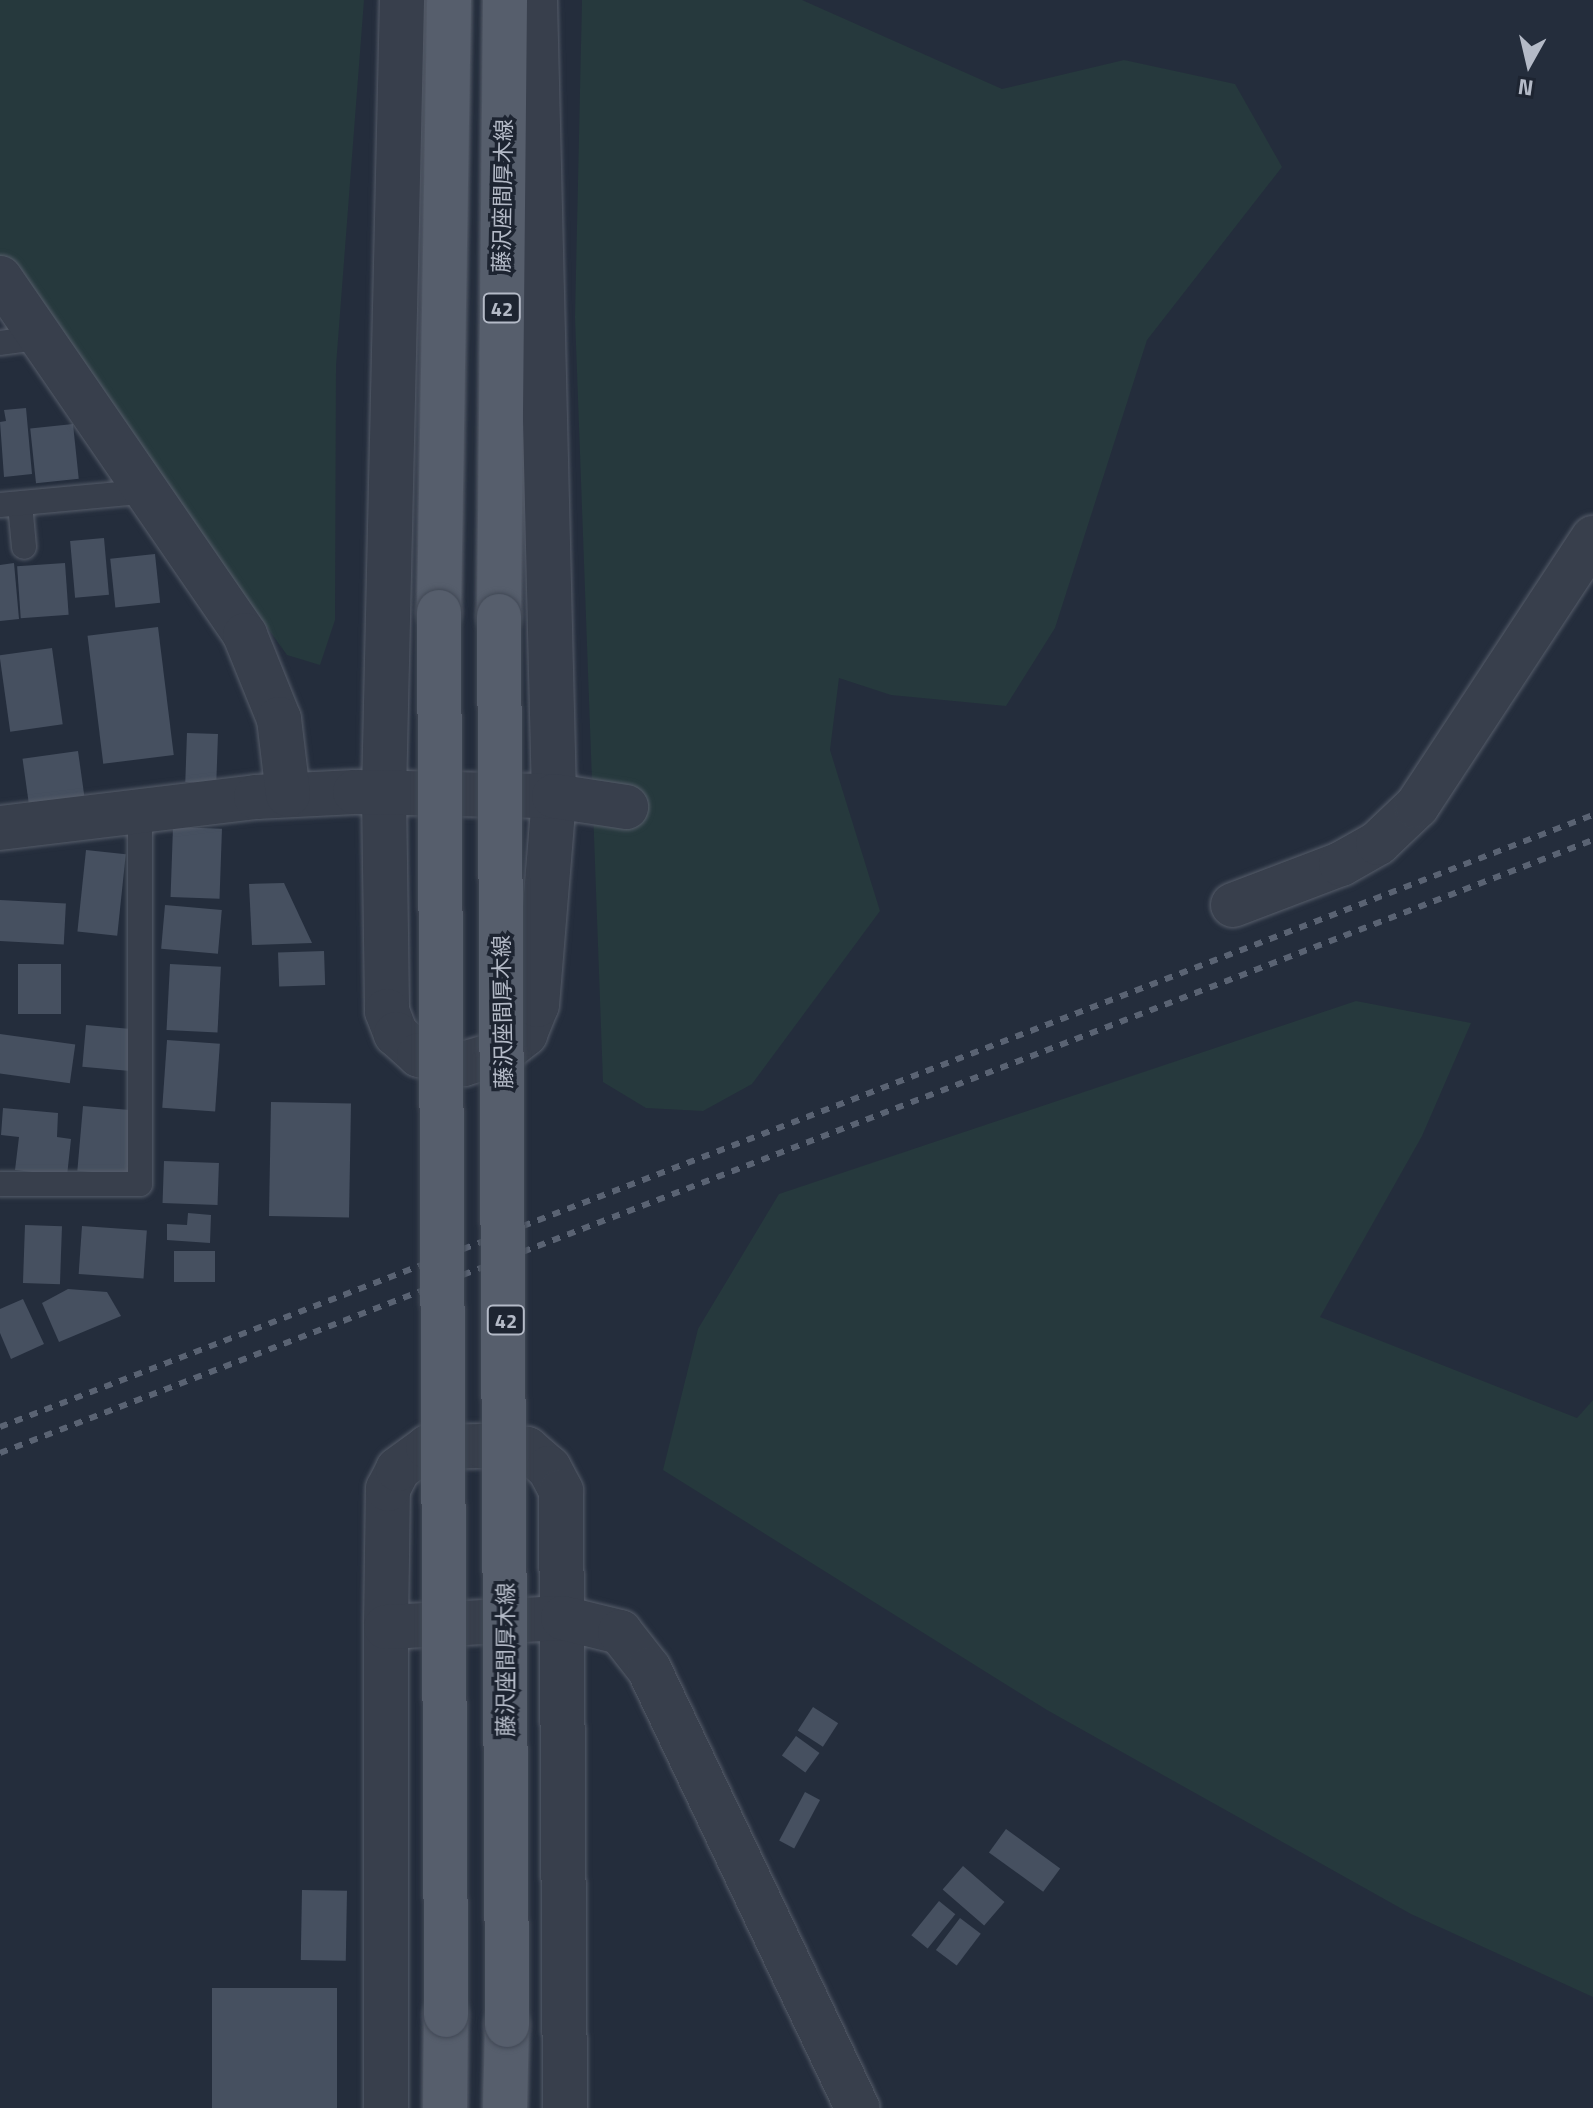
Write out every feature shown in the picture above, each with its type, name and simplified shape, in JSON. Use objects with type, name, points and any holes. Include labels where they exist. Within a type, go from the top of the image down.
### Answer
[{"type":"main road","points":[[445,2108],[439,612],[449,0]]},
{"type":"main road","name":"藤沢座間厚木線","points":[[505,0],[499,616],[505,2108]]},
{"type":"street","points":[[402,0],[384,793],[387,1011],[396,1034],[419,1055],[463,1064],[501,1053],[525,1034],[537,1005],[554,796],[535,0]]},
{"type":"street","points":[[0,278],[45,337],[141,492],[245,635],[265,676],[279,719],[288,794]]},
{"type":"street","points":[[1233,905],[1341,864],[1378,843],[1417,806],[1593,538]]},
{"type":"street","points":[[0,828],[288,794],[554,796],[626,807]]},
{"type":"street","points":[[386,2108],[388,1489],[398,1469],[428,1447],[527,1449],[549,1468],[561,1491],[565,2108]]},
{"type":"street","points":[[386,1627],[563,1618],[620,1632],[649,1669],[857,2108]]},
{"type":"lane","points":[[0,343],[45,337]]},
{"type":"lane","points":[[24,547],[10,504],[141,492]]},
{"type":"lane","points":[[0,1184],[140,1184],[140,811]]},
{"type":"green space","points":[[0,0],[364,0],[336,366],[335,620],[320,665],[287,655],[0,256]]},
{"type":"green space","points":[[582,0],[802,0],[1002,89],[1124,60],[1235,84],[1282,167],[1147,340],[1055,628],[1006,706],[891,695],[839,678],[830,750],[880,911],[752,1084],[703,1111],[646,1108],[603,1082],[575,317]]},
{"type":"green space","points":[[1356,1001],[1471,1023],[1422,1136],[1320,1317],[1577,1418],[1593,1400],[1593,1997],[1411,1914],[1047,1710],[663,1470],[698,1329],[779,1194]]},
{"type":"building","points":[[26,408],[32,474],[4,477],[0,422],[6,421],[4,410]]},
{"type":"building","points":[[73,424],[79,479],[36,483],[30,428]]},
{"type":"building","points":[[104,538],[109,595],[75,598],[70,541]]},
{"type":"building","points":[[155,554],[160,603],[115,607],[110,559]]},
{"type":"building","points":[[14,563],[19,619],[0,621],[0,565]]},
{"type":"building","points":[[65,563],[69,615],[21,618],[17,566]]},
{"type":"building","points":[[158,627],[174,755],[103,764],[88,636]]},
{"type":"building","points":[[52,648],[63,724],[10,732],[0,655]]},
{"type":"building","points":[[187,733],[218,734],[216,783],[185,782]]},
{"type":"building","points":[[78,751],[86,810],[31,818],[23,759]]},
{"type":"building","points":[[173,827],[222,829],[220,899],[171,897]]},
{"type":"building","points":[[86,850],[126,854],[117,936],[77,932]]},
{"type":"building","points":[[284,883],[312,943],[252,945],[249,884]]},
{"type":"building","points":[[0,900],[66,903],[64,944],[0,941]]},
{"type":"building","points":[[165,905],[222,910],[218,954],[161,949]]},
{"type":"building","points":[[324,951],[325,985],[279,987],[278,953]]},
{"type":"building","points":[[18,964],[61,964],[61,1014],[18,1014]]},
{"type":"building","points":[[170,964],[221,967],[217,1033],[167,1030]]},
{"type":"building","points":[[86,1025],[134,1029],[130,1071],[82,1067]]},
{"type":"building","points":[[0,1034],[75,1045],[70,1083],[0,1073]]},
{"type":"building","points":[[167,1040],[220,1044],[215,1112],[162,1108]]},
{"type":"building","points":[[271,1102],[351,1103],[349,1217],[269,1216]]},
{"type":"building","points":[[83,1106],[136,1111],[130,1175],[77,1171]]},
{"type":"building","points":[[3,1108],[58,1113],[57,1137],[71,1139],[67,1176],[15,1170],[19,1137],[1,1135]]},
{"type":"building","points":[[164,1161],[219,1163],[218,1205],[163,1203]]},
{"type":"building","points":[[188,1213],[211,1215],[210,1243],[167,1240],[167,1224],[187,1225]]},
{"type":"building","points":[[25,1225],[62,1226],[60,1284],[23,1283]]},
{"type":"building","points":[[82,1226],[147,1231],[143,1278],[79,1274]]},
{"type":"building","points":[[174,1251],[215,1251],[215,1282],[174,1282]]},
{"type":"building","points":[[68,1289],[107,1292],[121,1316],[59,1342],[42,1303]]},
{"type":"building","points":[[23,1299],[44,1344],[11,1359],[0,1333],[0,1309]]},
{"type":"building","points":[[813,1707],[838,1723],[823,1747],[798,1730]]},
{"type":"building","points":[[796,1736],[819,1753],[805,1772],[782,1755]]},
{"type":"building","points":[[805,1792],[820,1800],[794,1849],[779,1841]]},
{"type":"building","points":[[1006,1829],[1060,1868],[1043,1892],[989,1852]]},
{"type":"building","points":[[963,1866],[1005,1902],[984,1925],[943,1889]]},
{"type":"building","points":[[302,1890],[347,1891],[346,1961],[301,1960]]},
{"type":"building","points":[[939,1901],[955,1914],[928,1948],[911,1935]]},
{"type":"building","points":[[960,1918],[981,1934],[957,1966],[936,1950]]},
{"type":"building","points":[[212,1988],[337,1988],[337,2108],[212,2108]]},
{"type":"railway","points":[[0,1427],[1593,815]]},
{"type":"railway","points":[[0,1453],[1593,840]]}]
